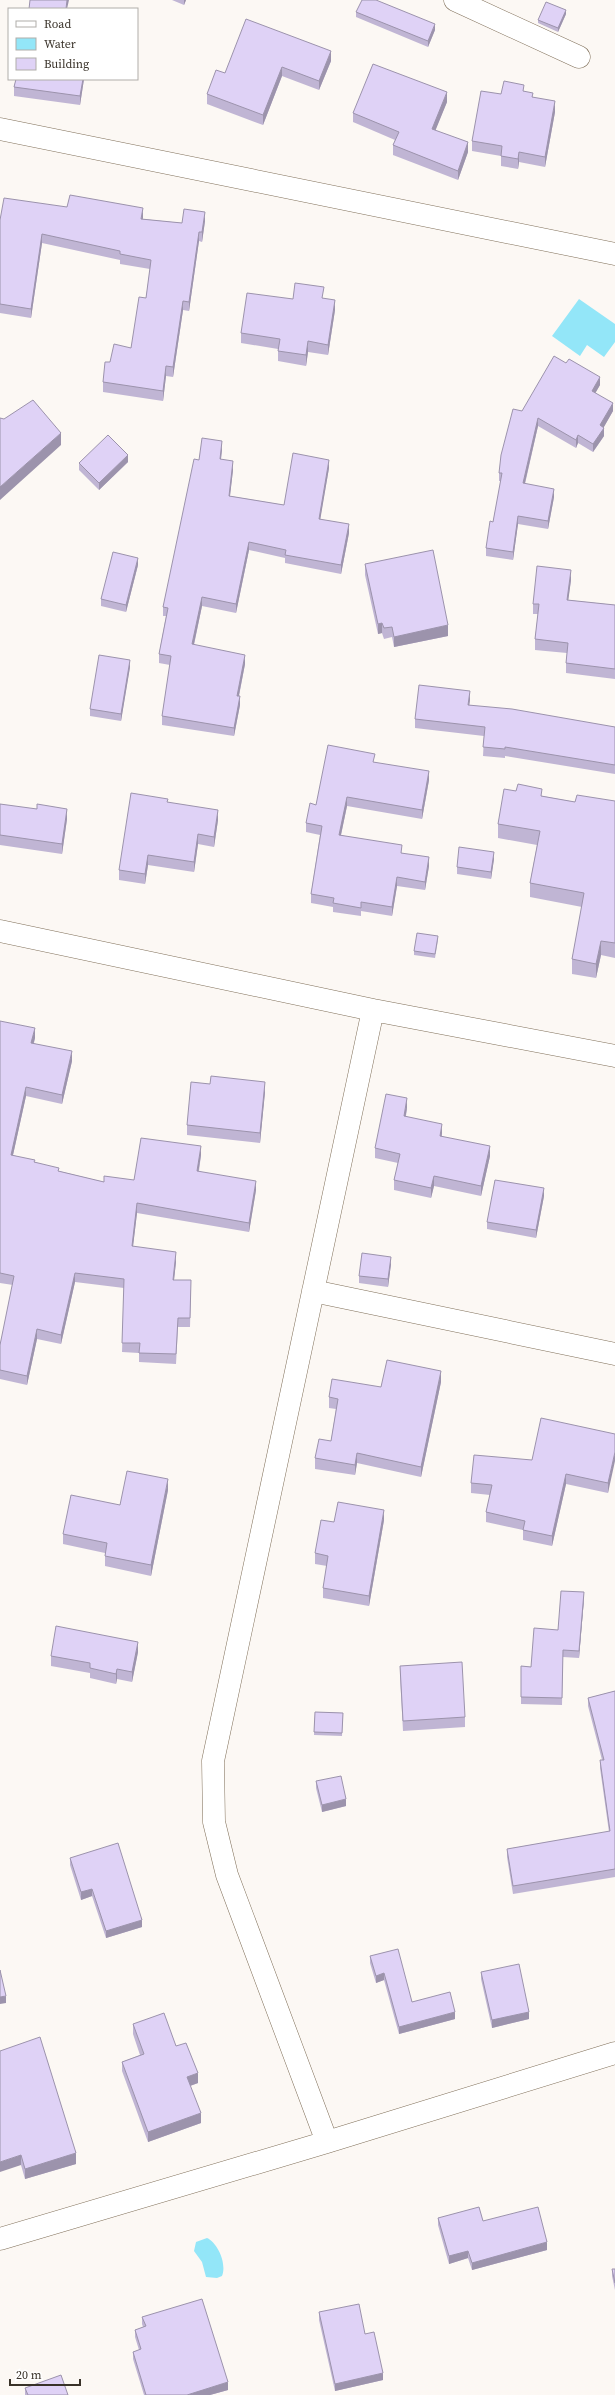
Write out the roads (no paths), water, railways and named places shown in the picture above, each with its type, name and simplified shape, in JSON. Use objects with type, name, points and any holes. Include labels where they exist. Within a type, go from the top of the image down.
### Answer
[{"type":"street","points":[[455,0],[579,57]]},
{"type":"street","points":[[0,129],[615,254]]},
{"type":"street","points":[[0,931],[373,1010],[615,1056]]},
{"type":"street","points":[[327,2142],[227,1875],[214,1822],[213,1769],[373,1010]]},
{"type":"street","points":[[313,1291],[615,1354]]},
{"type":"street","points":[[0,2239],[327,2142],[615,2053]]},
{"type":"water","points":[[579,299],[615,324],[615,342],[604,357],[587,345],[580,356],[552,336]]},
{"type":"water","points":[[207,2238],[215,2244],[222,2260],[222,2276],[217,2278],[206,2277],[202,2262],[194,2251],[196,2242]]}]
